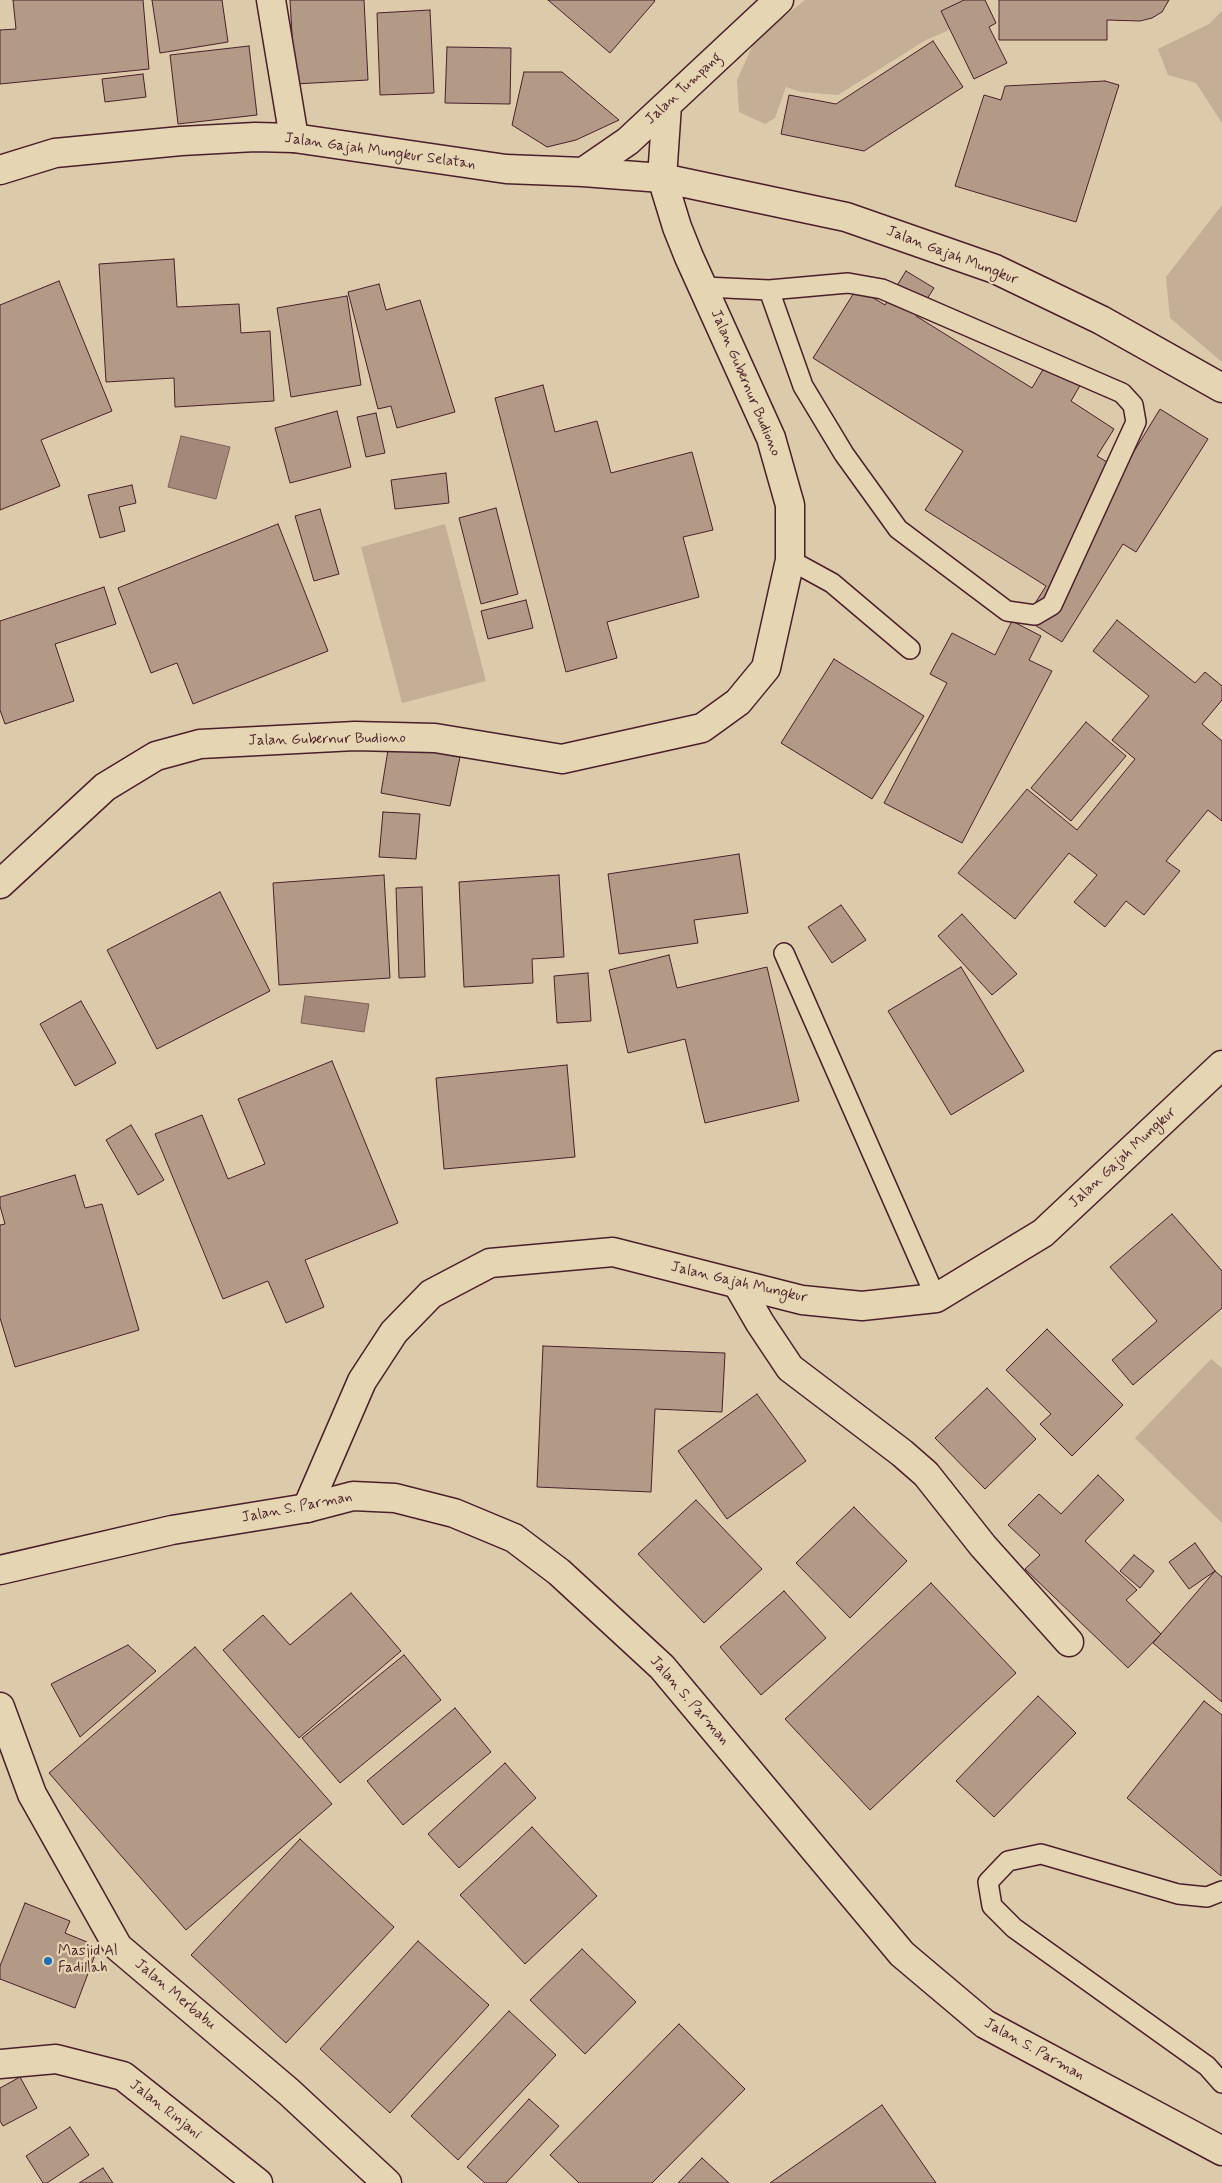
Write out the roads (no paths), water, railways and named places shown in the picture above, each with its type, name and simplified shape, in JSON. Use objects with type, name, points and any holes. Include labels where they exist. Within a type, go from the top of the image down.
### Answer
[{"type":"main road","points":[[271,0],[294,138]]},
{"type":"main road","name":"Jalan Tumpang","points":[[583,172],[628,141],[779,0]]},
{"type":"main road","points":[[583,172],[662,178],[667,105]]},
{"type":"main road","name":"Jalan Gajah Mungkur Selatan","points":[[0,170],[55,153],[181,141],[294,138],[506,169],[583,172]]},
{"type":"main road","name":"Jalan Gubernur Budiono","points":[[0,884],[105,787],[156,756],[200,744],[356,736],[435,738],[562,759],[702,728],[738,702],[766,668],[790,560],[790,505],[771,438],[677,227],[662,178]]},
{"type":"main road","name":"Jalan Gajah Mungkur","points":[[662,178],[846,217],[994,269],[1101,320],[1222,388]]},
{"type":"main road","name":"Jalan Gajah Mungkur","points":[[307,1508],[362,1381],[394,1332],[431,1294],[490,1263],[613,1252],[802,1300],[862,1306],[936,1298],[1043,1233],[1222,1065]]},
{"type":"main road","points":[[738,1285],[760,1323],[790,1368],[902,1453],[926,1474],[983,1546],[1069,1642]]},
{"type":"main road","name":"Jalan S. Parman","points":[[0,1570],[172,1530],[307,1508],[353,1496],[395,1498],[454,1513],[514,1538],[559,1572],[662,1667],[902,1954],[985,2024],[1222,2151]]},
{"type":"main road","name":"Jalan Merbabu","points":[[0,1707],[32,1794],[118,1947],[289,2092],[387,2183]]},
{"type":"main road","name":"Jalan Rinjani","points":[[0,2064],[56,2059],[123,2076],[258,2183]]},
{"type":"lane","points":[[705,287],[768,290],[848,283],[882,289],[1122,393],[1133,405],[1136,422],[1052,605],[1035,615],[1007,611],[898,529],[844,454],[803,386],[768,290]]},
{"type":"lane","points":[[790,560],[832,583],[910,649]]},
{"type":"lane","points":[[784,952],[936,1298]]},
{"type":"lane","points":[[1222,1892],[1207,1897],[1178,1894],[1041,1854],[1008,1861],[988,1882],[992,1906],[1014,1928],[1207,2066],[1222,2083]]},
{"type":"place","name":"Masjid Al Fadillah","points":[[48,1961]]}]
